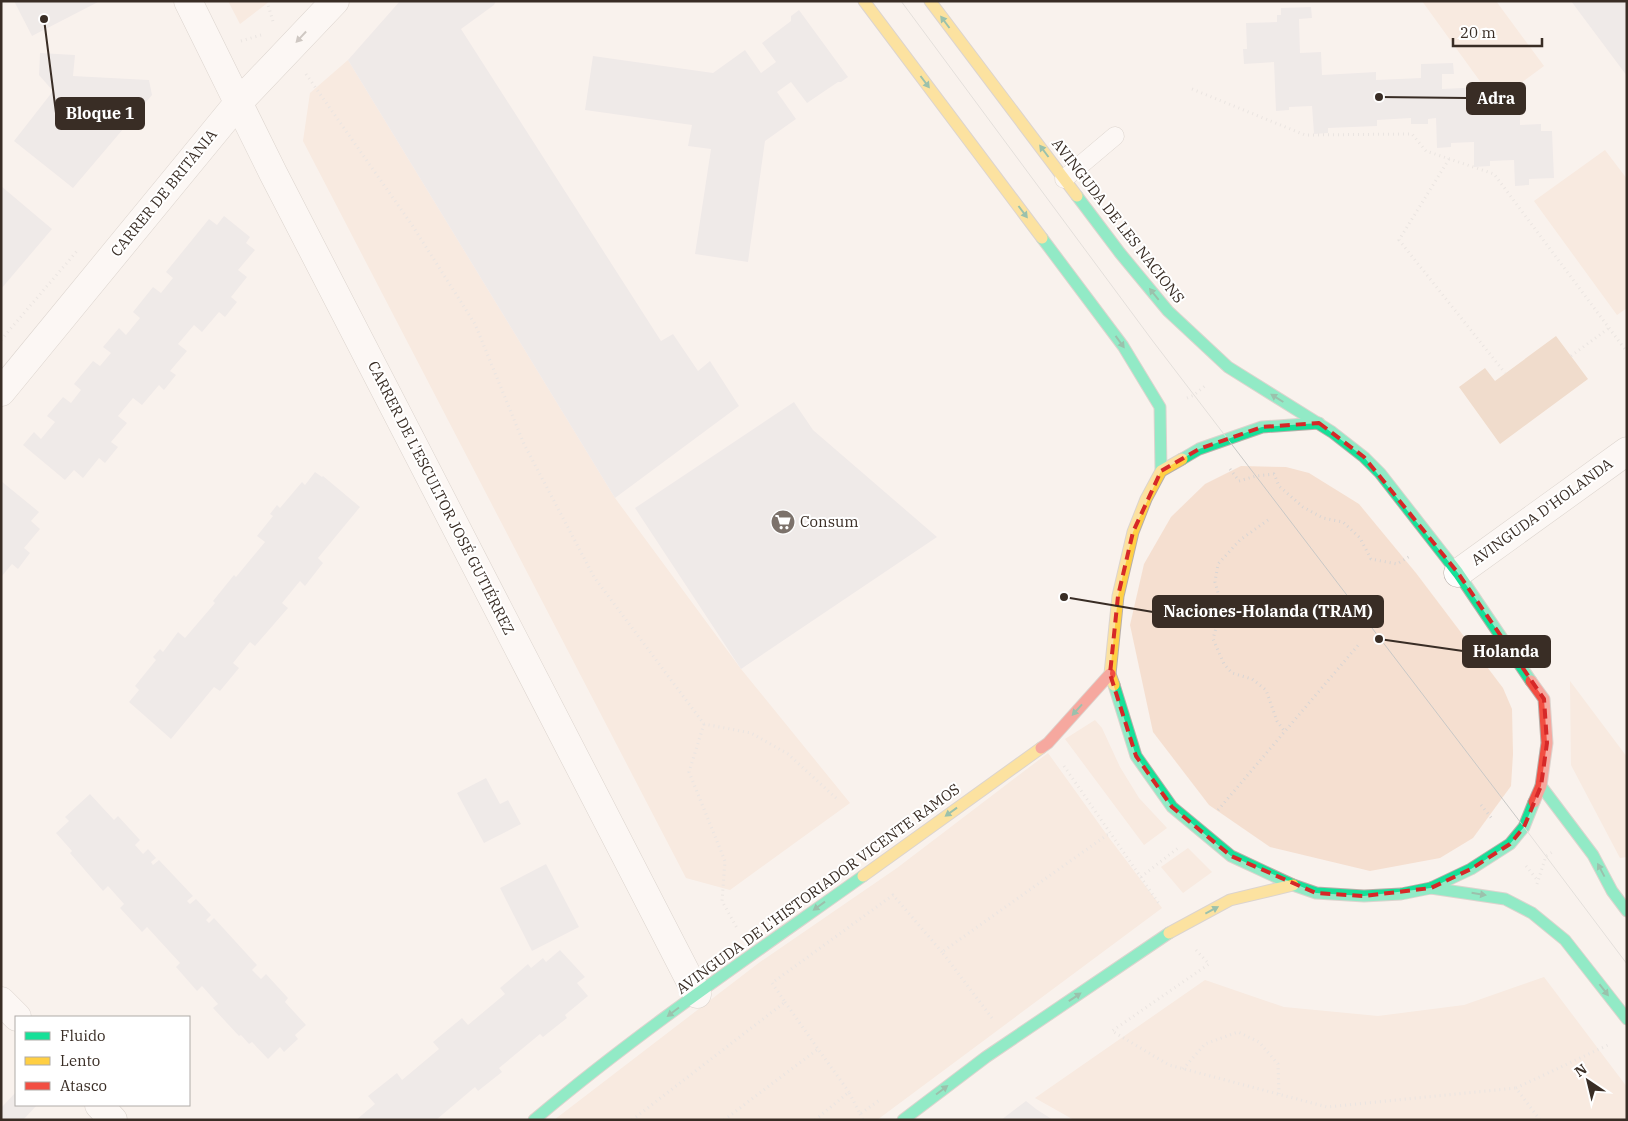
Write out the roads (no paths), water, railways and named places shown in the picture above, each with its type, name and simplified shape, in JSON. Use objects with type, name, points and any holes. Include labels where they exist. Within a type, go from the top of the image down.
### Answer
[{"type":"main road","points":[[864,1],[1124,346],[1160,407],[1162,471]]},
{"type":"main road","name":"AVINGUDA DE LES NACIONS","points":[[930,1],[1120,253],[1168,311],[1228,367],[1332,432],[1375,468],[1458,573],[1544,699],[1547,743],[1541,786],[1524,827],[1510,844],[1471,869],[1431,888]]},
{"type":"main road","points":[[1319,424],[1262,427],[1199,449],[1162,471],[1146,499],[1133,532],[1118,596],[1110,674],[1136,756],[1172,807],[1231,856],[1293,884],[1316,893],[1364,896],[1401,894],[1431,888],[1505,899],[1532,913],[1565,940],[1627,1019]]},
{"type":"main road","name":"AVINGUDA DE L'HISTORIADOR VICENTE RAMOS","points":[[534,1120],[574,1087],[697,994],[1048,743],[1110,674]]},
{"type":"main road","points":[[1541,786],[1620,891],[1627,911]]},
{"type":"main road","points":[[903,1120],[986,1057],[1176,929],[1230,900],[1293,884]]},
{"type":"street","name":"CARRER DE L'ESCULTOR JOSÉ GUTIÉRREZ","points":[[188,1],[273,173],[697,994]]},
{"type":"street","name":"CARRER DE BRITÀNIA","points":[[1,392],[239,102],[335,1]]},
{"type":"street","name":"AVINGUDA D'HOLANDA","points":[[1458,573],[1627,451]]},
{"type":"street","points":[[1,1001],[16,1016]]},
{"type":"street","points":[[100,1106],[113,1120]]},
{"type":"lane","points":[[1064,179],[1114,136]]},
{"type":"tram line","points":[[901,1],[1152,340],[1627,964]]},
{"type":"place","name":"Bloque 1","points":[[44,19]]},
{"type":"place","name":"Adra","points":[[1379,97]]},
{"type":"place","name":"Consum","points":[[783,522]]},
{"type":"place","name":"Naciones-Holanda (TRAM)","points":[[1064,597]]},
{"type":"place","name":"Holanda","points":[[1379,639]]}]
